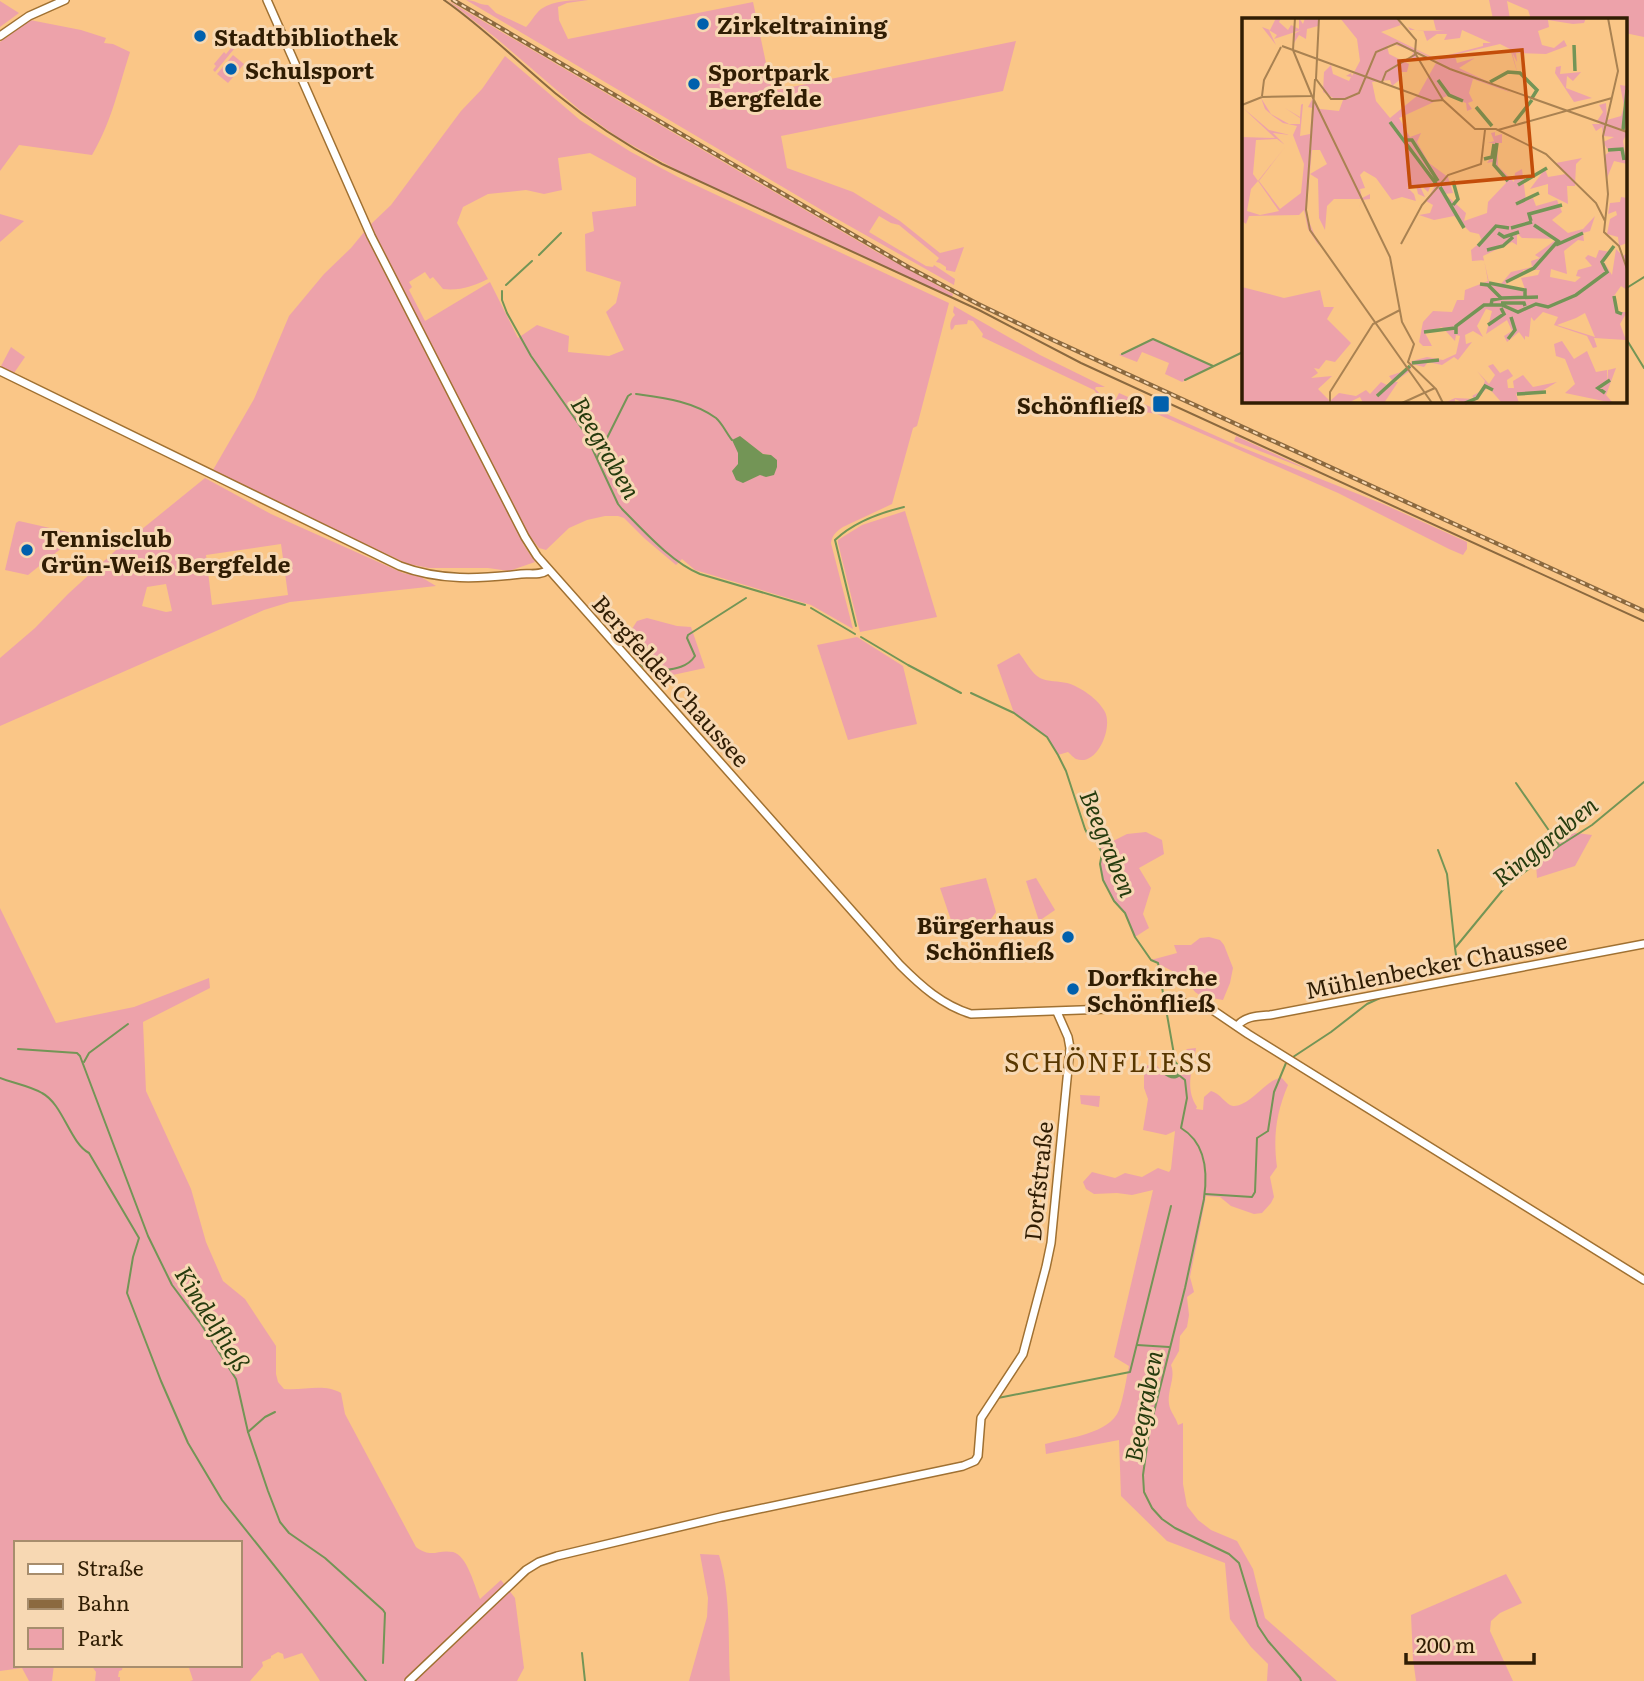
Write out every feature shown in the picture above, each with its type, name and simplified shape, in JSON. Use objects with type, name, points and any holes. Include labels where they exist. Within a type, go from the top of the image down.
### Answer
[{"type":"main road","points":[[0,36],[29,16],[65,0]]},
{"type":"main road","name":"Bergfelder Chaussee","points":[[267,0],[373,241],[525,537],[545,567],[900,965],[924,988],[957,1009],[971,1014],[1057,1012],[1184,1003],[1208,1009],[1644,1280]]},
{"type":"main road","points":[[0,371],[375,555],[411,570],[435,576],[467,579],[527,573],[545,567]]},
{"type":"main road","name":"Mühlenbecker Chaussee","points":[[1237,1026],[1244,1020],[1258,1016],[1644,944]]},
{"type":"main road","name":"Dorfstraße","points":[[409,1681],[526,1570],[538,1562],[709,1520],[964,1466],[975,1461],[979,1451],[981,1418],[1023,1354],[1050,1247],[1070,1045],[1057,1012]]},
{"type":"green space","points":[[447,0],[953,294],[952,297],[688,176],[619,138],[581,111]]},
{"type":"green space","points":[[466,0],[488,5],[496,13],[526,27],[546,6],[564,1],[588,0],[558,7],[559,20],[568,39],[753,2],[772,91],[1016,41],[1003,91],[781,136],[787,168],[853,192],[900,221],[940,253],[964,247],[955,272],[946,270],[946,267],[936,262],[939,258],[899,225],[879,216],[869,232],[926,266],[934,265],[955,279],[954,285],[830,215]]},
{"type":"green space","points":[[1489,0],[1644,0],[1644,37],[1626,33],[1626,18],[1531,18],[1528,10],[1507,1],[1510,18],[1493,18]]},
{"type":"green space","points":[[0,1],[19,13],[0,27]]},
{"type":"green space","points":[[30,20],[106,38],[104,43],[130,52],[110,117],[92,155],[19,145],[0,171],[0,42]]},
{"type":"green space","points":[[242,35],[244,37],[215,72],[214,64]]},
{"type":"green space","name":"Schulsport","points":[[233,55],[244,64],[228,83],[217,74]]},
{"type":"green space","points":[[505,56],[580,120],[631,152],[678,177],[949,303],[917,426],[913,428],[892,504],[843,527],[835,534],[831,543],[853,629],[811,605],[695,570],[682,559],[676,565],[624,518],[618,516],[587,520],[569,528],[546,550],[539,548],[531,538],[523,544],[535,562],[509,571],[488,568],[429,568],[408,564],[259,495],[213,470],[254,399],[289,316],[324,274],[391,205],[461,111],[482,89]],"holes":[[[590,153],[636,178],[636,206],[592,212],[594,231],[585,234],[586,271],[621,282],[616,303],[606,312],[624,350],[609,356],[568,352],[569,336],[537,325],[518,338],[490,282],[425,321],[409,290],[412,287],[409,282],[425,272],[443,289],[466,287],[488,279],[457,223],[463,207],[488,194],[526,190],[544,194],[562,190],[558,158]],[[740,437],[763,454],[771,455],[760,474],[752,478],[738,464]]]},
{"type":"green space","points":[[0,214],[24,221],[0,242]]},
{"type":"green space","points":[[954,306],[1040,355],[1105,387],[1095,389],[1108,402],[1114,403],[1119,393],[1241,447],[1383,504],[1467,542],[1467,549],[1463,555],[1449,549],[1338,493],[1157,414],[1106,404],[1094,390],[982,337],[983,334],[973,321],[955,325],[951,330],[955,315]]},
{"type":"green space","points":[[1153,338],[1213,366],[1182,382],[1165,374],[1169,363],[1142,352],[1137,362],[1119,355]]},
{"type":"green space","points":[[11,347],[25,357],[14,373],[1,366]]},
{"type":"green space","points":[[1236,436],[1238,437],[1314,472],[1234,441]]},
{"type":"green space","points":[[205,478],[271,514],[403,573],[421,577],[436,586],[290,602],[264,610],[0,726],[0,658],[115,551]],"holes":[[[281,544],[288,595],[212,605],[206,555]],[[166,584],[172,611],[142,606],[147,587]]]},
{"type":"green space","points":[[905,511],[937,617],[860,632],[838,540],[862,525]]},
{"type":"green space","name":"Tennisclub Grün-Weiß Bergfelde","points":[[19,521],[72,533],[73,539],[28,575],[5,570],[16,523]]},
{"type":"green space","points":[[647,618],[691,627],[705,668],[659,678],[625,640],[637,621]]},
{"type":"green space","points":[[857,637],[903,666],[917,724],[848,740],[817,645]]},
{"type":"green space","points":[[1019,653],[1040,678],[1078,687],[1102,707],[1107,727],[1097,752],[1091,757],[1076,759],[1068,752],[1058,755],[1047,737],[1014,713],[997,665]]},
{"type":"green space","points":[[1146,832],[1162,840],[1164,854],[1139,868],[1151,888],[1143,914],[1149,928],[1135,937],[1125,913],[1114,901],[1103,880],[1100,864],[1102,853],[1099,848],[1127,834]]},
{"type":"green space","points":[[1569,832],[1592,835],[1575,866],[1537,878],[1536,864]]},
{"type":"green space","points":[[986,878],[996,912],[991,919],[953,926],[940,888]]},
{"type":"green space","points":[[1036,878],[1055,910],[1039,921],[1026,881]]},
{"type":"green space","points":[[0,908],[56,1023],[134,1007],[209,978],[210,988],[143,1022],[146,1091],[191,1189],[206,1242],[223,1281],[245,1299],[276,1346],[276,1374],[284,1389],[320,1388],[341,1393],[345,1414],[416,1547],[431,1553],[447,1551],[458,1554],[466,1565],[480,1599],[501,1580],[515,1598],[524,1668],[517,1681],[320,1681],[302,1653],[284,1659],[283,1654],[278,1652],[262,1662],[263,1666],[250,1681],[190,1681],[193,1680],[189,1667],[242,1667],[242,1541],[14,1541],[14,1667],[54,1667],[52,1681],[29,1681],[22,1668],[0,1671]]},
{"type":"green space","points":[[1200,938],[1220,940],[1224,945],[1233,968],[1223,1000],[1199,995],[1192,988],[1188,975],[1174,972],[1151,960],[1177,953],[1174,945],[1191,945]]},
{"type":"green space","points":[[1196,1048],[1190,1085],[1196,1109],[1203,1110],[1204,1097],[1211,1091],[1228,1104],[1238,1106],[1281,1077],[1288,1085],[1276,1125],[1277,1167],[1270,1177],[1274,1197],[1271,1203],[1262,1213],[1254,1214],[1231,1206],[1220,1197],[1206,1196],[1190,1277],[1194,1292],[1187,1297],[1187,1327],[1180,1336],[1179,1351],[1171,1365],[1173,1375],[1169,1399],[1178,1425],[1183,1423],[1183,1484],[1187,1506],[1198,1520],[1211,1530],[1237,1541],[1253,1569],[1265,1618],[1337,1681],[1267,1681],[1268,1664],[1230,1619],[1225,1563],[1167,1541],[1121,1496],[1119,1440],[1046,1454],[1045,1444],[1097,1430],[1107,1425],[1119,1410],[1129,1366],[1114,1357],[1153,1190],[1132,1195],[1094,1194],[1086,1189],[1083,1182],[1092,1172],[1115,1178],[1125,1173],[1142,1177],[1158,1168],[1169,1172],[1175,1131],[1166,1135],[1143,1130],[1148,1099],[1144,1088],[1144,1066],[1156,1064],[1163,1074],[1180,1076],[1181,1056],[1187,1049]]},
{"type":"green space","points":[[1080,1095],[1100,1096],[1099,1107],[1081,1104]]},
{"type":"green space","points":[[700,1554],[719,1555],[723,1570],[730,1681],[689,1681],[707,1617],[708,1598]]},
{"type":"green space","points":[[1506,1574],[1522,1603],[1500,1613],[1491,1621],[1490,1631],[1513,1681],[1416,1681],[1411,1615]]},
{"type":"green space","points":[[92,1667],[123,1667],[119,1671],[120,1681],[95,1681],[96,1672]]},
{"type":"shaded area","points":[[740,436],[763,454],[771,455],[777,460],[774,475],[760,475],[743,483],[736,480],[732,471],[738,464],[738,453],[732,440]]},
{"type":"shaded area","points":[[1166,1060],[1175,1060],[1180,1066],[1178,1078],[1169,1078],[1163,1074],[1162,1064]]},
{"type":"waterway","name":"Beegraben","points":[[539,255],[561,233]]},
{"type":"waterway","name":"Beegraben","points":[[506,285],[532,261]]},
{"type":"waterway","points":[[1626,288],[1644,277]]},
{"type":"waterway","name":"Beegraben","points":[[502,291],[507,313],[531,356],[585,433],[622,509],[658,545],[689,569],[805,605]]},
{"type":"waterway","points":[[1122,354],[1153,339],[1213,366]]},
{"type":"waterway","name":"Ringgraben","points":[[1626,339],[1644,368]]},
{"type":"waterway","name":"Ringgraben","points":[[1185,380],[1242,352]]},
{"type":"waterway","points":[[597,458],[631,394]]},
{"type":"waterway","points":[[636,394],[678,401],[707,412],[716,418],[732,440]]},
{"type":"waterway","name":"Ringgraben","points":[[856,626],[835,540],[867,519],[904,507]]},
{"type":"waterway","points":[[653,672],[676,668],[691,661],[695,656],[688,635],[746,598]]},
{"type":"waterway","name":"Beegraben","points":[[811,608],[855,634]]},
{"type":"waterway","name":"Beegraben","points":[[861,637],[961,693]]},
{"type":"waterway","points":[[641,664],[645,668]]},
{"type":"waterway","name":"Beegraben","points":[[971,693],[1014,713],[1047,737],[1066,771],[1085,829],[1102,853],[1100,864],[1103,880],[1114,901],[1125,913],[1135,937],[1151,960],[1158,963],[1164,999]]},
{"type":"waterway","name":"Ringgraben","points":[[1378,987],[1458,969],[1455,948],[1506,886],[1592,825],[1644,782]]},
{"type":"waterway","points":[[1516,783],[1559,845]]},
{"type":"waterway","points":[[1438,850],[1447,874],[1455,948]]},
{"type":"waterway","name":"Ringgraben","points":[[1290,1059],[1367,1004],[1380,998]]},
{"type":"waterway","name":"Beegraben","points":[[1166,1009],[1175,1060]]},
{"type":"waterway","points":[[84,1062],[89,1053],[128,1024]]},
{"type":"waterway","name":"Kindelfließ","points":[[18,1049],[77,1053],[80,1056],[148,1236],[172,1285],[236,1379],[248,1432],[280,1522],[289,1533],[325,1558],[383,1610],[383,1663]]},
{"type":"waterway","name":"Ringgraben","points":[[1205,1194],[1252,1197],[1255,1192],[1257,1138],[1268,1131],[1274,1092],[1286,1063]]},
{"type":"waterway","name":"Beegraben","points":[[1180,1076],[1185,1080],[1187,1098],[1181,1128],[1196,1141],[1203,1158],[1206,1178],[1204,1198]]},
{"type":"waterway","name":"Kindelfließ","points":[[0,1078],[32,1088],[49,1098],[82,1148],[89,1153],[139,1238],[127,1293],[188,1443],[222,1500],[366,1681]]},
{"type":"waterway","name":"Beegraben","points":[[1204,1199],[1149,1432],[1143,1475],[1144,1492],[1152,1508],[1162,1519],[1229,1554],[1239,1563],[1258,1626],[1301,1681]]},
{"type":"waterway","points":[[998,1398],[1130,1372],[1171,1206]]},
{"type":"waterway","points":[[1137,1345],[1169,1347]]},
{"type":"waterway","points":[[248,1432],[275,1412]]},
{"type":"waterway","points":[[582,1653],[585,1681]]},
{"type":"tram line","points":[[444,0],[580,113],[662,164],[979,310],[1081,363],[1644,621]]},
{"type":"railway","points":[[453,0],[908,267],[978,304],[1644,611]]},
{"type":"place","name":"Zirkeltraining","points":[[703,24]]},
{"type":"place","name":"Stadtbibliothek","points":[[200,36]]},
{"type":"place","name":"Schulsport","points":[[231,69]]},
{"type":"place","name":"Sportpark Bergfelde","points":[[694,84]]},
{"type":"place","name":"Schönfließ","points":[[1161,404]]},
{"type":"place","name":"Tennisclub Grün-Weiß Bergfelde","points":[[27,550]]},
{"type":"place","name":"Bürgerhaus Schönfließ","points":[[1068,937]]},
{"type":"place","name":"Dorfkirche Schönfließ","points":[[1073,989]]},
{"type":"district","name":"SCHÖNFLIESS","points":[[1109,1060]]}]
